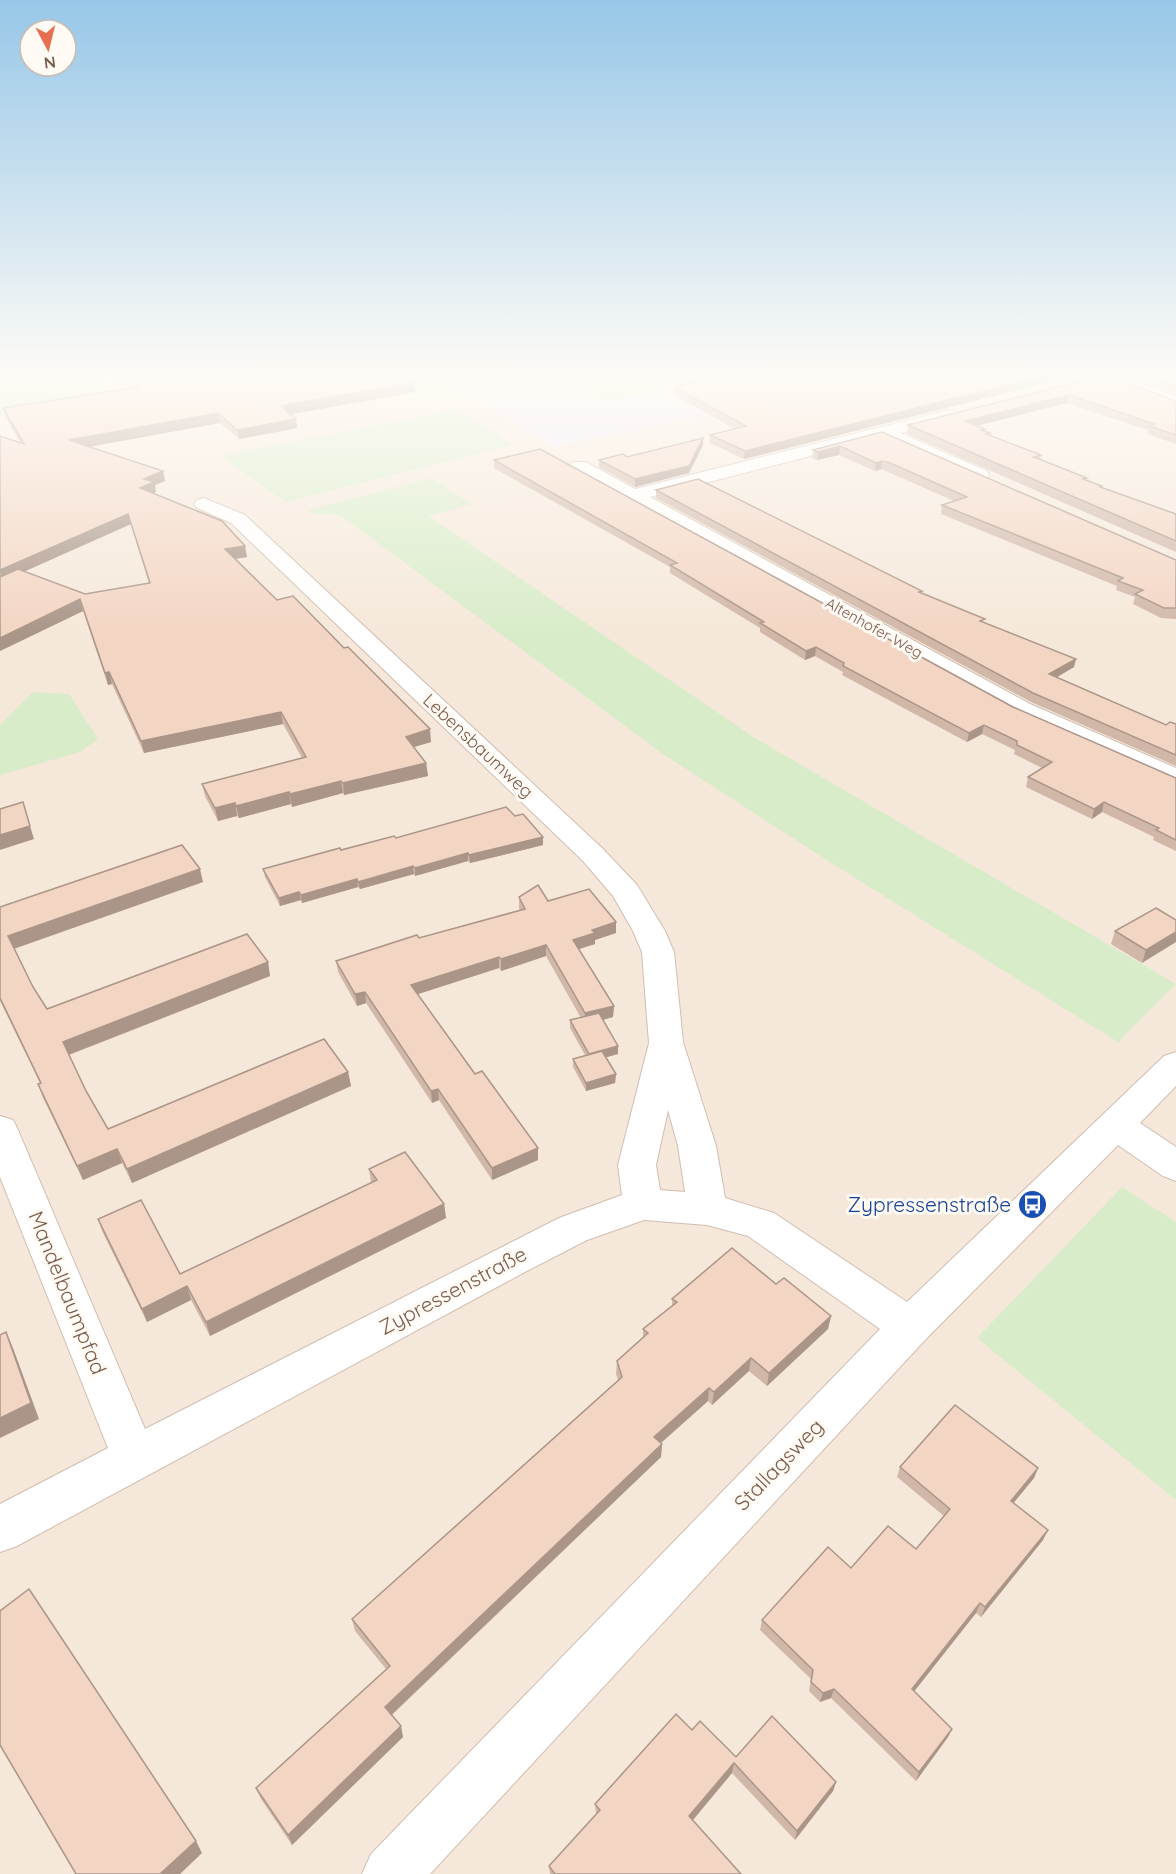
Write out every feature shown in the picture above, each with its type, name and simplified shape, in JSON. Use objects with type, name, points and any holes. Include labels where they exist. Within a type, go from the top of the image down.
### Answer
[{"type":"street","points":[[635,495],[771,460]]},
{"type":"street","points":[[947,460],[1002,485]]},
{"type":"street","name":"Altenhofer Weg","points":[[579,466],[1021,709],[1176,778]]},
{"type":"street","name":"Lebensbaumweg","points":[[204,504],[238,519],[594,855],[627,892],[658,952],[666,1042],[697,1146],[707,1209]]},
{"type":"street","name":"Lebensbaumweg","points":[[643,1204],[637,1165],[666,1042]]},
{"type":"street","name":"Stallagsweg","points":[[391,1874],[910,1327],[1176,1065]]},
{"type":"street","points":[[1115,1125],[1176,1166]]},
{"type":"street","name":"Mandelbaumpfad","points":[[0,1130],[134,1458]]},
{"type":"street","name":"Zypressenstraße","points":[[0,1529],[573,1228],[643,1204],[707,1209],[760,1224],[910,1327]]},
{"type":"shaded area","points":[[0,460],[1176,460],[1176,1874],[0,1874]]},
{"type":"green space","points":[[226,460],[451,460],[285,502]]},
{"type":"green space","points":[[432,478],[472,504],[428,516],[755,738],[1176,984],[1118,1042],[825,859],[663,754],[343,517],[334,514],[312,514],[309,510]]},
{"type":"green space","points":[[33,692],[69,694],[98,739],[80,752],[0,775],[0,725]]},
{"type":"green space","points":[[1122,1187],[1176,1222],[1176,1500],[977,1338]]},
{"type":"building","points":[[0,460],[131,460],[163,471],[144,479],[154,482],[140,488],[222,521],[245,546],[225,549],[277,600],[293,596],[430,729],[406,737],[426,763],[343,783],[341,781],[290,794],[289,792],[236,806],[235,803],[215,808],[202,784],[306,757],[281,712],[141,741],[109,672],[105,673],[80,599],[0,638],[0,577],[18,569],[85,594],[150,583],[128,514],[0,570]]},
{"type":"building","points":[[495,460],[561,460],[1013,707],[1176,778],[1176,840],[1156,830],[1159,828],[1104,802],[1094,809],[1028,777],[1052,762],[984,725],[969,733],[843,666],[844,663],[816,647],[806,651],[760,623],[764,622],[670,565],[677,563]]},
{"type":"building","points":[[600,460],[692,460],[689,466],[635,479]]},
{"type":"building","points":[[871,460],[947,460],[1176,560],[1176,608],[1164,608],[1135,594],[1143,590],[1118,581],[1123,578],[942,505],[967,497],[890,463],[882,461],[876,463]]},
{"type":"building","points":[[990,460],[1043,460],[1087,478],[1083,479],[1102,486],[1100,487],[1176,514],[1176,541]]},
{"type":"building","points":[[698,479],[922,591],[919,592],[985,619],[980,621],[1076,659],[1049,674],[1166,725],[1170,722],[1176,724],[1176,755],[1033,693],[656,490]]},
{"type":"building","points":[[23,802],[30,826],[0,835],[0,809]]},
{"type":"building","points":[[506,807],[515,816],[523,814],[543,837],[469,855],[468,853],[415,868],[413,866],[358,882],[357,879],[301,895],[299,892],[279,898],[263,869],[340,848],[341,850],[394,836],[396,838]]},
{"type":"building","points":[[182,845],[200,869],[8,936],[33,987],[47,1009],[247,934],[268,962],[63,1042],[86,1091],[108,1129],[324,1039],[348,1072],[127,1169],[117,1149],[77,1166],[38,1084],[41,1083],[0,998],[0,907]]},
{"type":"building","points":[[538,885],[548,901],[589,889],[616,922],[592,930],[595,933],[573,940],[614,1006],[585,1013],[546,945],[501,959],[499,957],[411,985],[475,1074],[482,1071],[538,1148],[492,1168],[438,1089],[431,1091],[365,992],[355,994],[336,961],[417,935],[419,938],[525,909],[519,897]]},
{"type":"building","points":[[1156,908],[1176,920],[1176,932],[1146,950],[1115,931]]},
{"type":"building","points":[[599,1013],[618,1046],[589,1054],[570,1020]]},
{"type":"building","points":[[602,1051],[616,1074],[586,1083],[573,1059]]},
{"type":"building","points":[[405,1152],[444,1204],[206,1322],[187,1286],[142,1309],[98,1219],[141,1200],[180,1274],[377,1180],[369,1169]]},
{"type":"building","points":[[732,1248],[776,1284],[784,1278],[831,1316],[769,1373],[751,1358],[714,1392],[709,1388],[654,1437],[662,1444],[385,1707],[401,1726],[288,1835],[256,1788],[390,1666],[352,1619],[622,1377],[617,1361],[648,1333],[643,1329],[677,1302],[672,1299]]},
{"type":"building","points":[[6,1332],[31,1403],[0,1418],[0,1335]]},
{"type":"building","points":[[955,1405],[1038,1468],[1011,1501],[1048,1530],[985,1607],[980,1603],[912,1689],[952,1729],[919,1772],[834,1689],[823,1693],[811,1682],[813,1670],[762,1620],[828,1547],[851,1568],[888,1526],[916,1549],[950,1509],[900,1467]]},
{"type":"building","points":[[29,1589],[196,1841],[160,1874],[76,1874],[0,1745],[0,1611]]},
{"type":"building","points":[[676,1714],[692,1730],[700,1721],[736,1757],[772,1716],[836,1782],[797,1831],[734,1763],[689,1816],[741,1874],[555,1874],[549,1866],[600,1810],[595,1804]]},
{"type":"place","name":"Zypressenstraße","points":[[1032,1205]]}]
